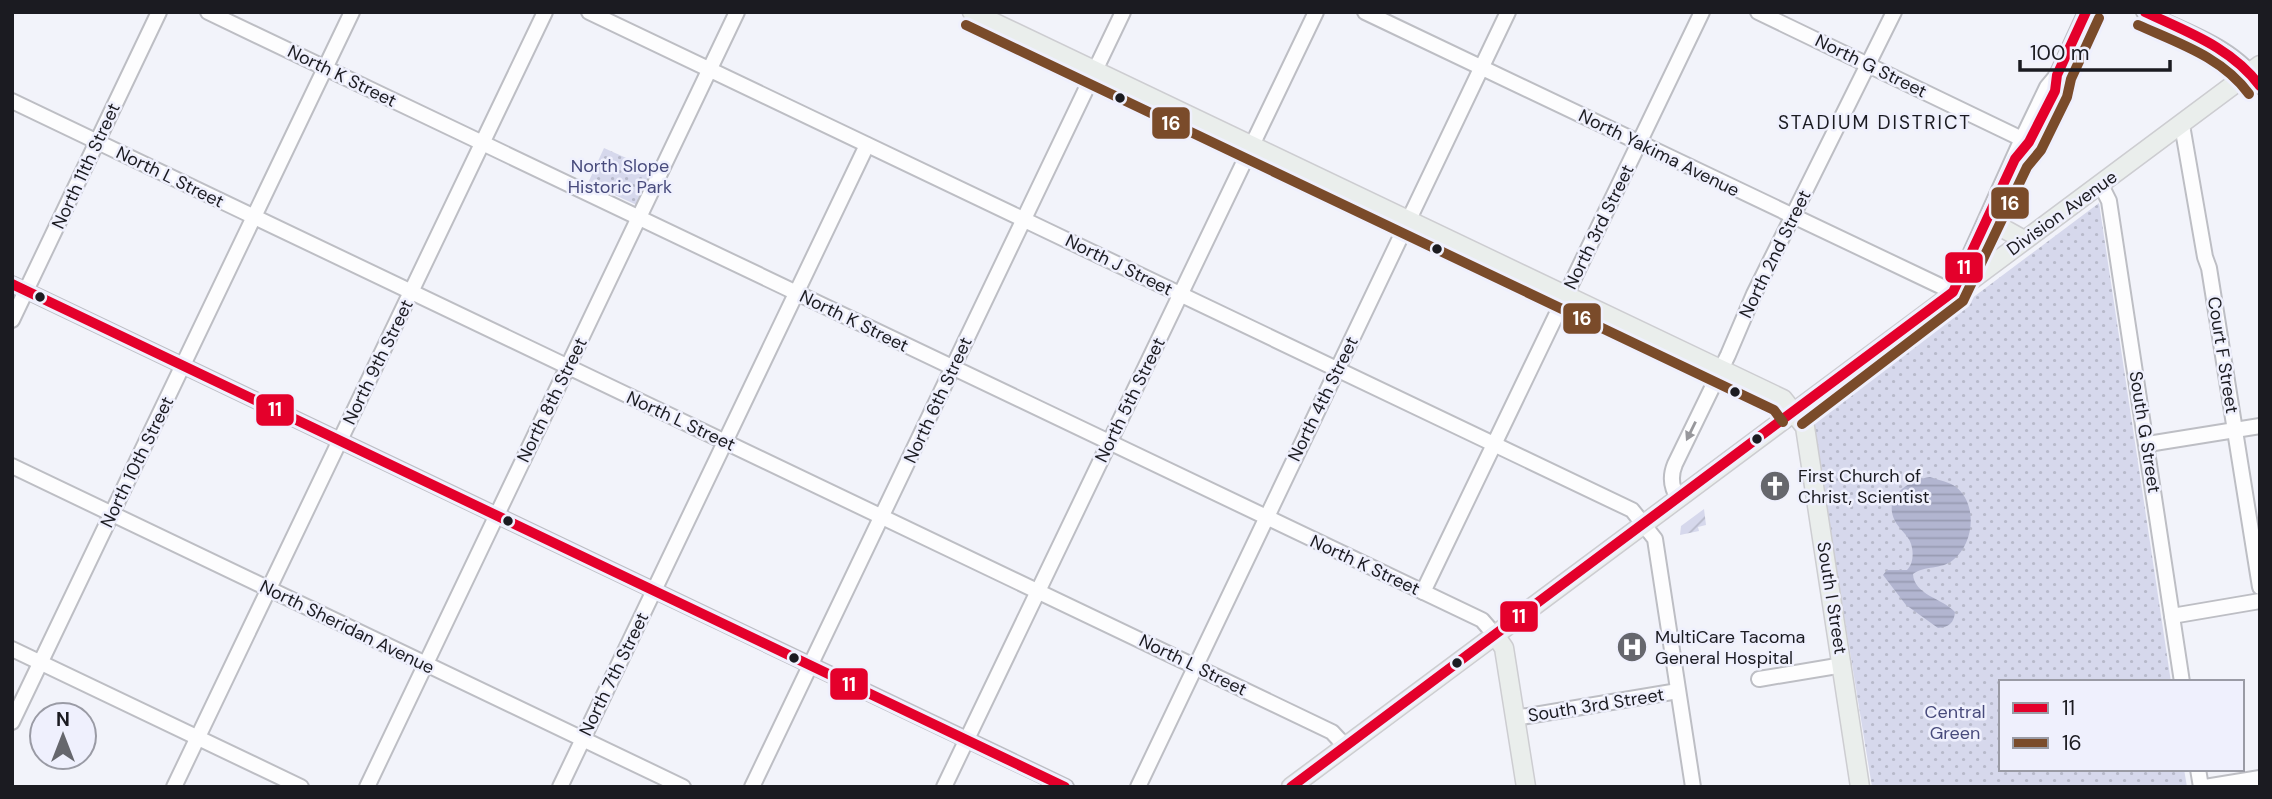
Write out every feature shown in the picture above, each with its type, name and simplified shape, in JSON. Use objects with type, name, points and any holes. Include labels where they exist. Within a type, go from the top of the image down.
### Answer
[{"type":"main road","points":[[972,12],[1783,399],[1794,413]]},
{"type":"main road","name":"Division Avenue","points":[[1291,787],[1953,292],[2182,125],[2257,74]]},
{"type":"main road","points":[[1988,220],[1994,226],[2024,240]]},
{"type":"main road","name":"South I Street","points":[[1794,413],[1805,427],[1860,787]]},
{"type":"main road","points":[[1495,635],[1504,648],[1526,787]]},
{"type":"street","name":"North 11th Street","points":[[12,320],[159,12]]},
{"type":"street","name":"North K Street","points":[[208,12],[1482,620],[1495,635]]},
{"type":"street","name":"North 10th Street","points":[[12,722],[352,12]]},
{"type":"street","name":"North 9th Street","points":[[174,787],[545,12]]},
{"type":"street","name":"North J Street","points":[[589,12],[1632,510],[1645,524]]},
{"type":"street","name":"North 8th Street","points":[[367,787],[737,12]]},
{"type":"street","name":"North 6th Street","points":[[752,787],[1123,12]]},
{"type":"street","name":"North 5th Street","points":[[944,787],[1316,12]]},
{"type":"street","name":"North Yakima Avenue","points":[[1365,12],[1792,218],[1953,292]]},
{"type":"street","name":"North 4th Street","points":[[1138,787],[1508,12]]},
{"type":"street","name":"North 3rd Street","points":[[1423,592],[1702,12]]},
{"type":"street","name":"North G Street","points":[[1758,12],[2022,139]]},
{"type":"street","name":"North 2nd Street","points":[[1679,499],[1671,473],[1792,218],[1894,12]]},
{"type":"street","points":[[1953,292],[1988,220],[2022,139],[2047,87],[2057,75],[2086,12]]},
{"type":"street","points":[[2144,12],[2225,52],[2257,74]]},
{"type":"street","points":[[2015,159],[2029,142],[2055,91],[2057,75]]},
{"type":"street","name":"North L Street","points":[[12,102],[1332,732],[1346,747]]},
{"type":"street","name":"Court F Street","points":[[2182,125],[2204,257],[2209,268],[2260,587]]},
{"type":"street","name":"North 7th Street","points":[[560,787],[867,145]]},
{"type":"street","name":"South G Street","points":[[2101,185],[2109,201],[2182,680]]},
{"type":"street","points":[[12,284],[1066,787]]},
{"type":"street","points":[[2148,444],[2260,426]]},
{"type":"street","name":"North Sheridan Avenue","points":[[12,466],[683,787]]},
{"type":"street","points":[[1645,524],[1655,539],[1693,787]]},
{"type":"street","points":[[2172,615],[2260,601]]},
{"type":"street","points":[[12,649],[301,787]]},
{"type":"street","points":[[1759,679],[1843,665]]},
{"type":"street","name":"South 3rd Street","points":[[1515,718],[1678,691]]},
{"type":"street","points":[[2203,787],[2260,778]]},
{"type":"green space","name":"North Slope Historic Park","points":[[604,148],[653,170],[637,205],[588,183]]},
{"type":"green space","name":"Central Green","points":[[2099,203],[2171,680],[1999,680],[1999,771],[2184,771],[2187,787],[1872,787],[1812,418]]},
{"type":"green space","points":[[1704,509],[1706,525],[1698,527],[1699,531],[1680,535],[1681,526]]},
{"type":"shaded area","points":[[1930,477],[1947,482],[1963,494],[1968,503],[1971,524],[1965,544],[1953,560],[1913,574],[1923,592],[1955,612],[1950,624],[1938,628],[1906,605],[1883,575],[1887,570],[1907,570],[1911,565],[1910,541],[1892,512],[1895,497],[1914,482]]},
{"type":"transit line","name":"11","points":[[1291,787],[1953,292],[2015,159],[2029,142],[2055,91],[2057,75],[2086,12]]},
{"type":"transit line","name":"11","points":[[2145,12],[2222,51],[2248,72],[2260,86]]},
{"type":"transit line","name":"16","points":[[1802,424],[1963,301],[2027,167],[2041,150],[2067,97],[2071,79],[2099,18]]},
{"type":"transit line","name":"16","points":[[966,25],[1774,410],[1783,422]]},
{"type":"transit line","name":"16","points":[[2138,25],[2213,61],[2226,70],[2249,94]]},
{"type":"transit line","name":"11","points":[[12,284],[1065,787]]},
{"type":"place","name":"First Church of Christ, Scientist","points":[[1775,486]]},
{"type":"place","name":"MultiCare Tacoma General Hospital","points":[[1632,647]]},
{"type":"district","name":"STADIUM DISTRICT","points":[[1875,122]]}]
